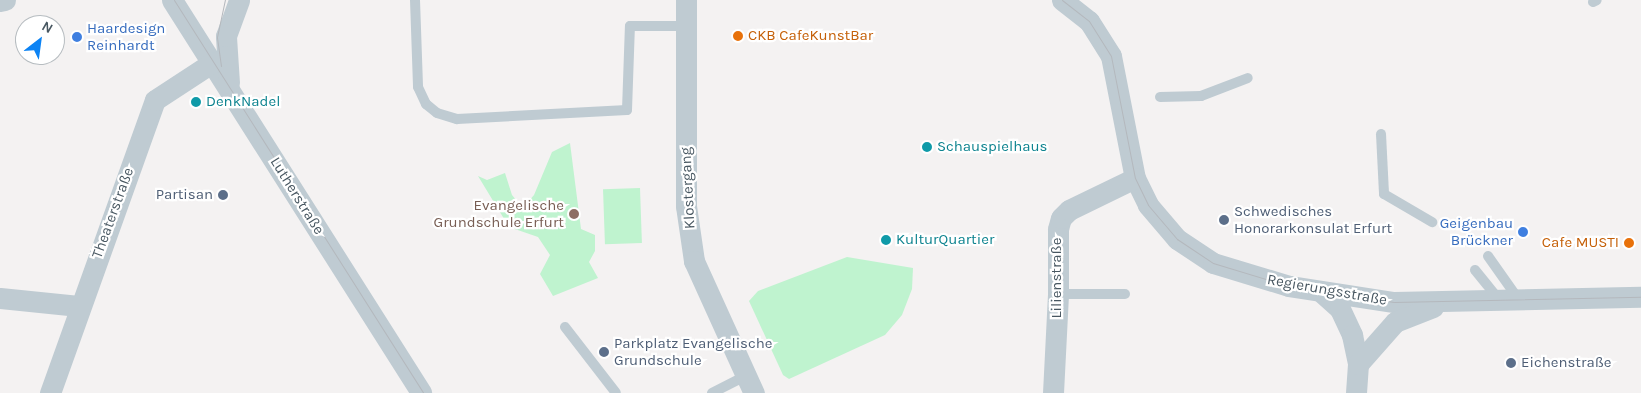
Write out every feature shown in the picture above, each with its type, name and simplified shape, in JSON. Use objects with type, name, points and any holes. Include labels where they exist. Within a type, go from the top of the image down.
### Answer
[{"type":"street","points":[[0,1],[5,0]]},
{"type":"street","name":"Lutherstraße","points":[[172,0],[230,88],[421,393]]},
{"type":"street","points":[[230,88],[226,36],[239,0]]},
{"type":"street","name":"Klostergang","points":[[686,0],[686,206],[694,261],[750,384]]},
{"type":"street","name":"Regierungsstraße","points":[[1062,0],[1089,21],[1111,56],[1135,178],[1161,223],[1193,252],[1214,263],[1253,277],[1320,291],[1394,302],[1442,303],[1641,297]]},
{"type":"street","name":"Theaterstraße","points":[[50,393],[79,306],[154,102],[213,62]]},
{"type":"street","name":"Lilienstraße","points":[[1053,393],[1058,294],[1058,229],[1061,218],[1069,210],[1135,178]]},
{"type":"street","points":[[1320,291],[1340,310],[1352,335],[1358,364],[1356,393]]},
{"type":"street","points":[[0,298],[79,306]]},
{"type":"street","points":[[1358,364],[1395,322],[1442,303]]},
{"type":"lane","points":[[416,0],[418,87],[426,104],[437,113],[457,119],[627,110],[630,26],[685,26]]},
{"type":"lane","points":[[1160,97],[1201,96],[1248,78]]},
{"type":"lane","points":[[1381,134],[1384,194],[1432,222]]},
{"type":"lane","points":[[1488,256],[1510,301]]},
{"type":"lane","points":[[1475,270],[1510,301]]},
{"type":"lane","points":[[1058,294],[1125,294]]},
{"type":"lane","points":[[564,327],[616,393]]},
{"type":"lane","points":[[712,393],[750,384]]},
{"type":"green space","points":[[570,143],[581,229],[595,235],[595,251],[589,262],[598,278],[553,296],[540,274],[550,255],[538,237],[509,227],[478,176],[487,180],[505,173],[512,195],[517,201],[527,203],[534,195],[552,152]]},
{"type":"green space","points":[[640,188],[642,243],[605,244],[603,189]]},
{"type":"green space","points":[[847,257],[913,268],[912,289],[902,315],[885,335],[789,379],[783,375],[749,301],[758,291]]},
{"type":"tram line","points":[[174,0],[423,393]]},
{"type":"tram line","points":[[221,66],[217,37],[225,0]]},
{"type":"tram line","points":[[1062,0],[1089,21],[1111,56],[1135,178],[1148,205],[1177,239],[1213,263],[1289,286],[1394,302],[1641,297]]},
{"type":"place","name":"CKB CafeKunstBar","points":[[738,36]]},
{"type":"place","name":"Haardesign Reinhardt","points":[[77,37]]},
{"type":"place","name":"DenkNadel","points":[[196,102]]},
{"type":"place","name":"Schauspielhaus","points":[[927,147]]},
{"type":"place","name":"Partisan","points":[[223,195]]},
{"type":"place","name":"Evangelische Grundschule Erfurt","points":[[574,214]]},
{"type":"place","name":"Schwedisches Honorarkonsulat Erfurt","points":[[1224,220]]},
{"type":"place","name":"Geigenbau Brückner","points":[[1523,232]]},
{"type":"place","name":"KulturQuartier","points":[[886,240]]},
{"type":"place","name":"Cafe MUSTI","points":[[1629,243]]},
{"type":"place","name":"Parkplatz Evangelische Grundschule","points":[[604,352]]},
{"type":"place","name":"Eichenstraße","points":[[1511,363]]}]
